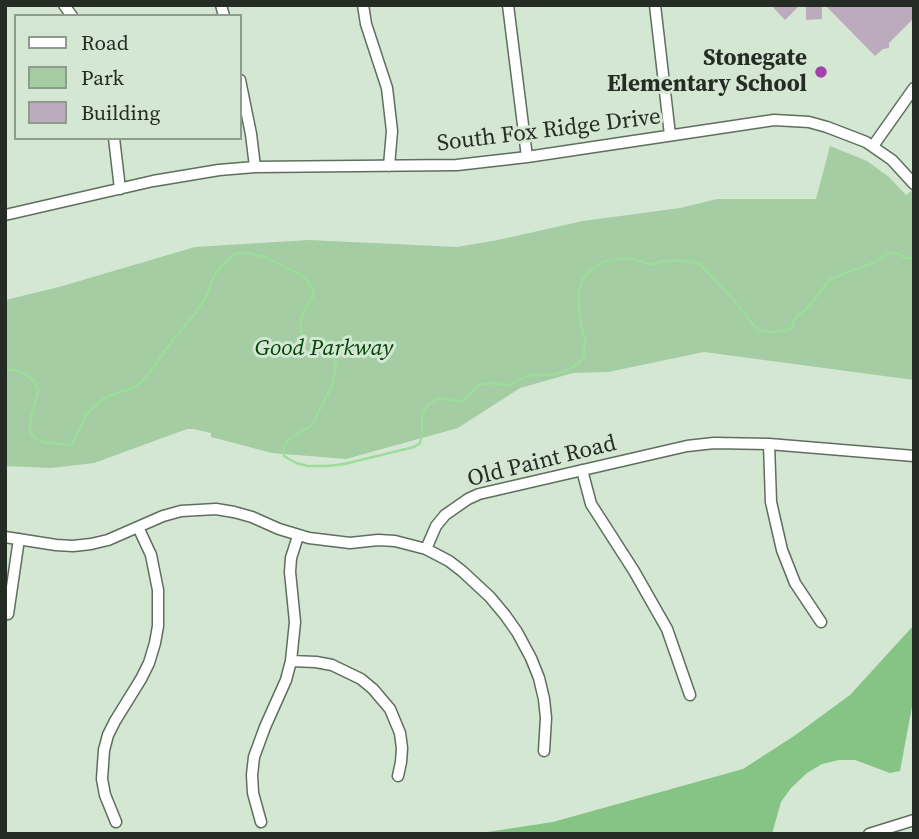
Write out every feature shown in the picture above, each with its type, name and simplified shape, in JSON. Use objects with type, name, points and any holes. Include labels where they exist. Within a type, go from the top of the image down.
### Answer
[{"type":"street","points":[[363,5],[391,109],[389,166]]},
{"type":"street","points":[[508,5],[527,157]]},
{"type":"street","points":[[655,5],[670,135]]},
{"type":"street","points":[[873,146],[914,88]]},
{"type":"street","points":[[242,90],[256,167]]},
{"type":"street","name":"South Fox Ridge Drive","points":[[5,215],[186,175],[256,167],[457,165],[774,120],[793,120],[827,127],[873,146],[892,160],[914,184]]},
{"type":"street","points":[[114,140],[120,189]]},
{"type":"street","name":"Old Paint Road","points":[[426,549],[436,526],[445,515],[480,494],[687,446],[714,443],[769,444],[914,456]]},
{"type":"street","points":[[769,444],[771,502],[782,550],[795,583],[821,622]]},
{"type":"street","points":[[582,470],[592,504],[667,629],[690,695]]},
{"type":"street","points":[[5,537],[56,545],[91,544],[108,540],[163,516],[216,509],[252,517],[298,536],[328,541],[395,541],[426,549],[462,571],[505,615],[517,632],[539,678],[544,699],[544,751]]},
{"type":"street","points":[[116,822],[104,795],[104,750],[115,721],[149,663],[158,626],[158,590],[151,555],[138,527]]},
{"type":"street","points":[[261,822],[253,793],[254,757],[280,696],[291,661],[295,622],[290,572],[298,536]]},
{"type":"street","points":[[8,614],[19,539]]},
{"type":"street","points":[[291,661],[316,662],[347,671],[380,696],[390,709],[400,733],[402,748],[398,776]]},
{"type":"street","points":[[869,834],[914,820]]},
{"type":"green space","name":"Good Parkway","points":[[830,146],[867,161],[889,177],[906,195],[914,189],[914,380],[704,352],[608,372],[573,373],[520,388],[458,428],[346,459],[272,453],[211,437],[211,433],[187,429],[94,463],[51,468],[5,466],[5,300],[195,247],[309,240],[457,247],[583,221],[680,208],[717,199],[816,199]]},
{"type":"green space","points":[[914,625],[914,696],[900,771],[890,773],[855,760],[822,764],[807,773],[781,802],[772,834],[474,834],[553,822],[743,769],[850,695]]},
{"type":"building","points":[[771,5],[800,5],[785,20]]},
{"type":"building","points":[[806,5],[822,5],[822,19],[806,20]]},
{"type":"building","points":[[825,5],[914,5],[914,18],[889,43],[889,48],[883,49],[875,56]]},
{"type":"waterway","points":[[314,346],[331,355],[336,364],[333,384],[312,425],[288,440],[284,447],[284,456],[308,466],[344,464],[414,447],[420,443],[422,413],[438,398],[461,402],[480,385],[509,385],[527,376],[554,375],[579,363],[584,357],[585,338],[581,327],[578,296],[582,280],[603,262],[623,258],[652,265],[679,260],[700,264],[758,331],[777,332],[791,329],[796,317],[808,308],[830,279],[878,261],[885,254],[894,252],[906,258],[914,258]]},
{"type":"waterway","points":[[5,370],[15,370],[34,381],[38,391],[31,417],[30,431],[34,438],[44,442],[72,445],[86,415],[93,408],[106,397],[133,388],[145,379],[194,315],[208,293],[214,276],[235,254],[248,253],[265,257],[301,275],[307,281],[314,294],[300,323],[302,334]]},
{"type":"place","name":"Stonegate Elementary School","points":[[821,72]]}]
